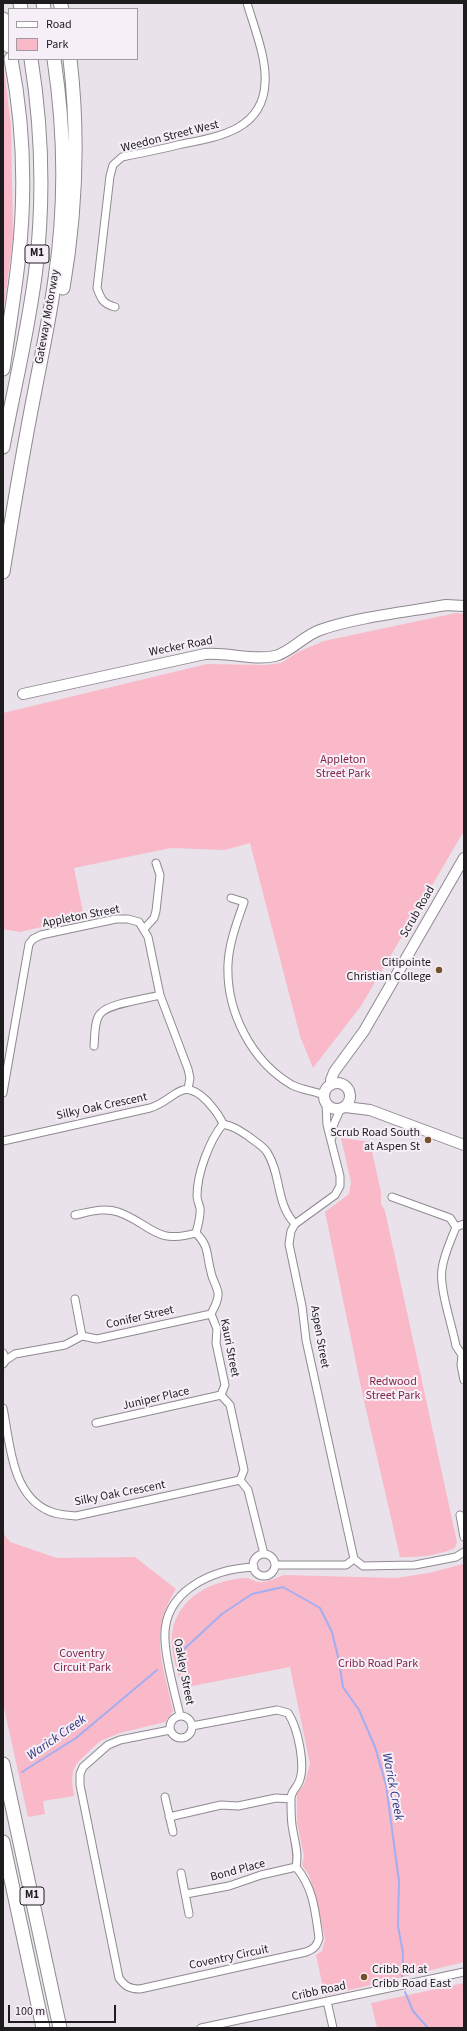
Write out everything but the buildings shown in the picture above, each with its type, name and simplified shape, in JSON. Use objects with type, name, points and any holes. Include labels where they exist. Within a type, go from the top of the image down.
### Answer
[{"type":"highway","points":[[3,19],[8,42]]},
{"type":"highway","points":[[3,369],[18,263],[22,200],[20,123],[12,60]]},
{"type":"highway","name":"Gateway Motorway","points":[[3,448],[31,301],[40,222],[40,140],[31,60]]},
{"type":"highway","name":"Gateway Motorway","points":[[3,572],[33,396],[50,313],[59,250],[63,171],[60,112],[54,60]]},
{"type":"highway","points":[[50,313],[62,295],[73,210],[76,143],[70,60]]},
{"type":"highway","name":"M1","points":[[3,1764],[60,2028]]},
{"type":"highway","name":"M1","points":[[3,1842],[43,2028]]},
{"type":"street","name":"Weedon Street West","points":[[115,307],[106,304],[103,301],[97,288],[110,176],[113,165],[122,157],[208,140],[228,133],[245,124],[256,112],[262,100],[266,84],[264,65],[247,3]]},
{"type":"street","name":"Wecker Road","points":[[23,694],[205,654],[220,652],[265,657],[276,656],[302,638],[338,624],[462,604]]},
{"type":"street","name":"Scrub Road","points":[[331,1085],[330,1080],[334,1072],[364,1031],[464,858]]},
{"type":"street","points":[[156,864],[160,875],[156,911],[154,918],[144,929],[148,937],[160,995],[188,1069],[190,1078],[188,1089],[197,1092],[219,1115],[223,1124]]},
{"type":"street","points":[[231,898],[246,903],[231,942],[228,964],[229,991],[244,1035],[256,1052],[274,1072],[293,1085],[325,1100],[332,1109],[342,1108],[370,1110],[464,1145]]},
{"type":"street","name":"Appleton Street","points":[[3,1093],[29,944],[33,939],[41,935],[116,919],[128,919],[139,922],[144,929]]},
{"type":"street","points":[[94,1046],[97,1021],[100,1013],[110,1007],[160,995]]},
{"type":"street","points":[[344,1060],[343,1077],[345,1086],[351,1095],[370,1110]]},
{"type":"street","points":[[223,1124],[232,1126],[259,1144],[267,1152],[276,1172],[283,1207],[295,1224],[335,1195],[340,1186],[332,1141],[327,1125],[325,1091],[331,1085],[338,1083],[345,1086]]},
{"type":"street","name":"Silky Oak Crescent","points":[[4,1138],[150,1108],[157,1106],[179,1092],[188,1089]]},
{"type":"street","points":[[332,1141],[333,1126],[342,1108],[349,1102],[351,1095]]},
{"type":"street","points":[[75,1215],[106,1210],[118,1212],[156,1233],[171,1237],[196,1233],[200,1209],[197,1197],[206,1155],[216,1132],[223,1124]]},
{"type":"street","points":[[392,1197],[450,1218],[456,1227]]},
{"type":"street","name":"Aspen Street","points":[[295,1224],[291,1231],[290,1244],[302,1306],[306,1340],[354,1559]]},
{"type":"street","points":[[464,1224],[456,1227],[445,1256],[442,1269],[442,1281],[456,1346],[463,1354],[461,1365],[464,1380]]},
{"type":"street","name":"Kauri Street","points":[[196,1233],[204,1241],[208,1251],[210,1272],[218,1294],[216,1305],[211,1314],[217,1329],[216,1343],[225,1385],[221,1396]]},
{"type":"street","points":[[4,1359],[15,1354],[65,1345],[82,1336],[75,1299]]},
{"type":"street","name":"Conifer Street","points":[[82,1336],[97,1339],[211,1314]]},
{"type":"street","points":[[221,1396],[230,1405],[244,1470],[240,1480],[248,1490],[264,1554]]},
{"type":"street","name":"Juniper Place","points":[[96,1423],[221,1396]]},
{"type":"street","name":"Silky Oak Crescent","points":[[3,1408],[21,1485],[37,1503],[53,1513],[76,1516],[240,1480]]},
{"type":"street","points":[[460,1515],[464,1537]]},
{"type":"street","points":[[275,1565],[346,1565],[354,1559],[363,1566],[415,1565],[456,1557],[464,1552]]},
{"type":"street","points":[[264,1554],[272,1557],[275,1565],[272,1572],[265,1576],[258,1574],[254,1567],[256,1558],[264,1554]]},
{"type":"street","name":"Oakley Street","points":[[180,1716],[164,1640],[170,1613],[188,1588],[201,1580],[229,1570],[254,1567]]},
{"type":"street","points":[[192,1726],[277,1710],[288,1714],[293,1721],[302,1771],[299,1783],[292,1791],[291,1799],[292,1824],[298,1857],[296,1867]]},
{"type":"street","points":[[180,1716],[188,1718],[192,1726],[190,1733],[183,1738],[175,1736],[170,1730],[172,1720],[180,1716]]},
{"type":"street","name":"Coventry Circuit","points":[[170,1730],[120,1740],[108,1745],[83,1767],[80,1774],[80,1785],[120,1978],[125,1986],[132,1989],[140,1989],[314,1949],[318,1944],[319,1938],[312,1895],[307,1880],[296,1867]]},
{"type":"street","points":[[165,1797],[172,1832]]},
{"type":"street","points":[[169,1817],[221,1805],[238,1806],[276,1798],[291,1799]]},
{"type":"street","name":"Bond Place","points":[[186,1894],[229,1886],[261,1875],[296,1867]]},
{"type":"street","points":[[181,1873],[190,1914]]},
{"type":"street","name":"Cribb Road","points":[[201,2028],[464,1972]]},
{"type":"street","points":[[327,2001],[333,2028]]},
{"type":"green space","points":[[3,61],[11,126],[13,238],[3,314]]},
{"type":"green space","name":"Appleton Street Park","points":[[456,613],[464,614],[464,831],[361,1006],[313,1068],[300,1036],[250,843],[225,850],[171,848],[74,868],[84,917],[20,932],[3,929],[3,713],[207,664],[265,665],[281,663],[298,652],[324,641]]},
{"type":"green space","name":"Redwood Street Park","points":[[341,1138],[370,1142],[381,1192],[381,1204],[385,1211],[457,1542],[455,1548],[435,1554],[400,1557],[362,1392],[325,1212],[349,1194],[351,1182]]},
{"type":"green space","name":"Coventry Circuit Park","points":[[3,1533],[10,1542],[57,1558],[135,1557],[176,1589],[167,1605],[162,1620],[160,1634],[162,1663],[173,1711],[165,1722],[120,1733],[100,1741],[77,1763],[73,1771],[72,1782],[74,1796],[43,1801],[45,1814],[28,1817],[3,1703]]},
{"type":"green space","name":"Cribb Road Park","points":[[463,1564],[464,1962],[325,1996],[316,1955],[322,1951],[325,1939],[314,1891],[309,1875],[302,1865],[304,1856],[297,1823],[297,1793],[304,1785],[310,1764],[290,1667],[182,1688],[172,1647],[172,1634],[175,1621],[181,1610],[198,1593],[221,1582],[233,1579],[247,1578],[256,1582],[264,1582],[284,1575],[396,1578],[429,1573]]},
{"type":"green space","points":[[464,1983],[464,2028],[377,2028],[371,2003]]},
{"type":"waterway","name":"Warick Creek","points":[[182,1651],[222,1614],[252,1594],[283,1587],[320,1608],[332,1632],[343,1687],[359,1710],[375,1747],[386,1785],[399,1881],[398,1926],[403,1953],[402,1979]]},
{"type":"waterway","name":"Warick Creek","points":[[22,1772],[76,1738],[157,1670]]},
{"type":"waterway","name":"Warick Creek","points":[[405,1992],[413,2011],[428,2028]]},
{"type":"place","name":"Citipointe Christian College","points":[[439,970]]},
{"type":"place","name":"Scrub Road South at Aspen St","points":[[428,1140]]},
{"type":"place","name":"Cribb Rd at Cribb Road East","points":[[364,1977]]}]
